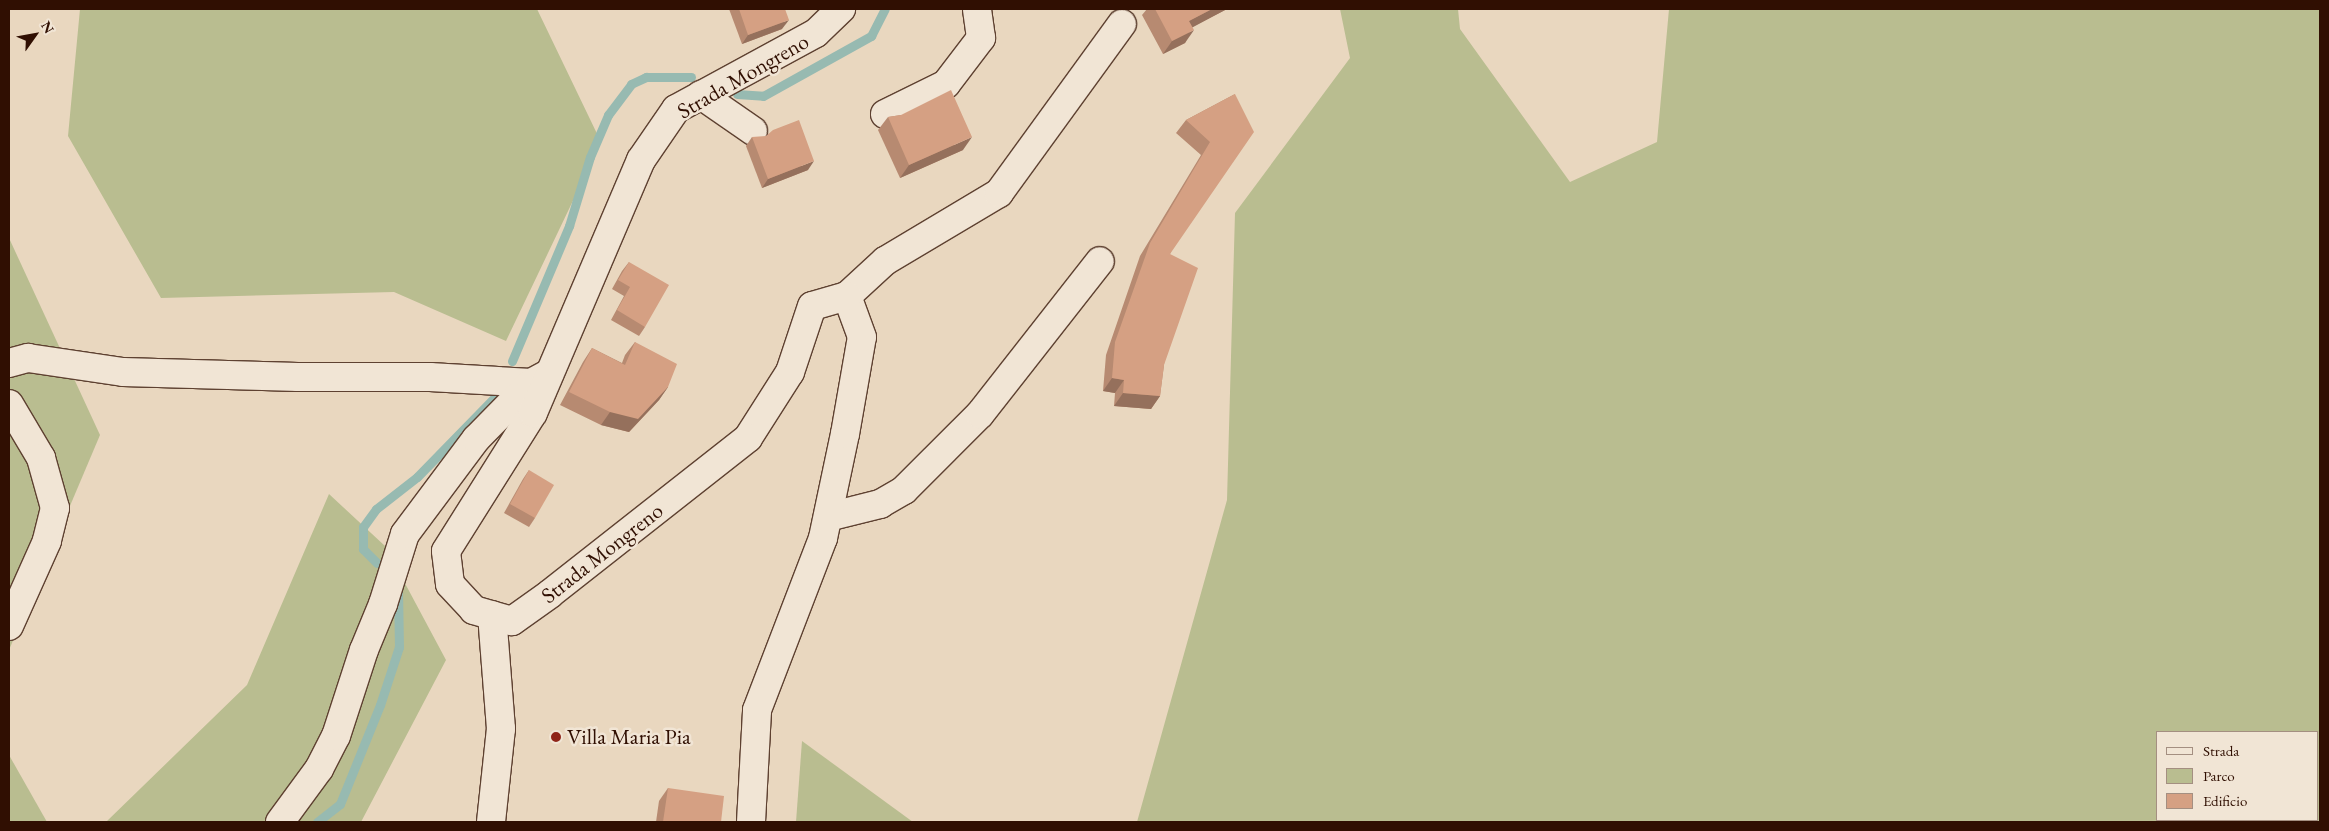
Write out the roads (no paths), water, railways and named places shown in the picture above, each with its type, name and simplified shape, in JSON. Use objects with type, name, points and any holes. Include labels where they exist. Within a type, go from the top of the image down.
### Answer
[{"type":"street","name":"Strada Mongreno","points":[[841,9],[816,33],[676,110],[642,160],[541,378],[533,413],[446,552],[450,584],[474,610],[512,621],[550,594],[748,438],[790,372],[812,306],[847,296]]},
{"type":"street","points":[[885,114],[946,84],[981,38],[977,9]]},
{"type":"street","points":[[751,822],[757,710],[823,538],[862,337],[847,296],[884,261],[999,193],[1122,24]]},
{"type":"street","points":[[701,95],[753,131]]},
{"type":"street","points":[[828,517],[880,504],[904,490],[980,414],[1100,261]]},
{"type":"street","points":[[9,363],[28,358],[123,372],[298,377],[541,378]]},
{"type":"street","points":[[280,822],[319,769],[336,736],[364,650],[383,604],[405,534],[476,440],[541,378]]},
{"type":"street","points":[[9,404],[42,458],[55,508],[47,541],[9,626]]},
{"type":"street","points":[[492,615],[502,729],[492,822]]},
{"type":"waterway","points":[[737,94],[763,96],[871,36],[885,9]]},
{"type":"waterway","points":[[512,361],[569,226],[590,157],[608,115],[631,84],[646,77],[691,77]]},
{"type":"waterway","points":[[377,563],[363,549],[363,527],[376,509],[417,477],[499,393]]},
{"type":"waterway","points":[[317,822],[340,804],[380,705],[399,647],[398,591]]},
{"type":"place","name":"Villa Maria Pia","points":[[556,737]]}]
